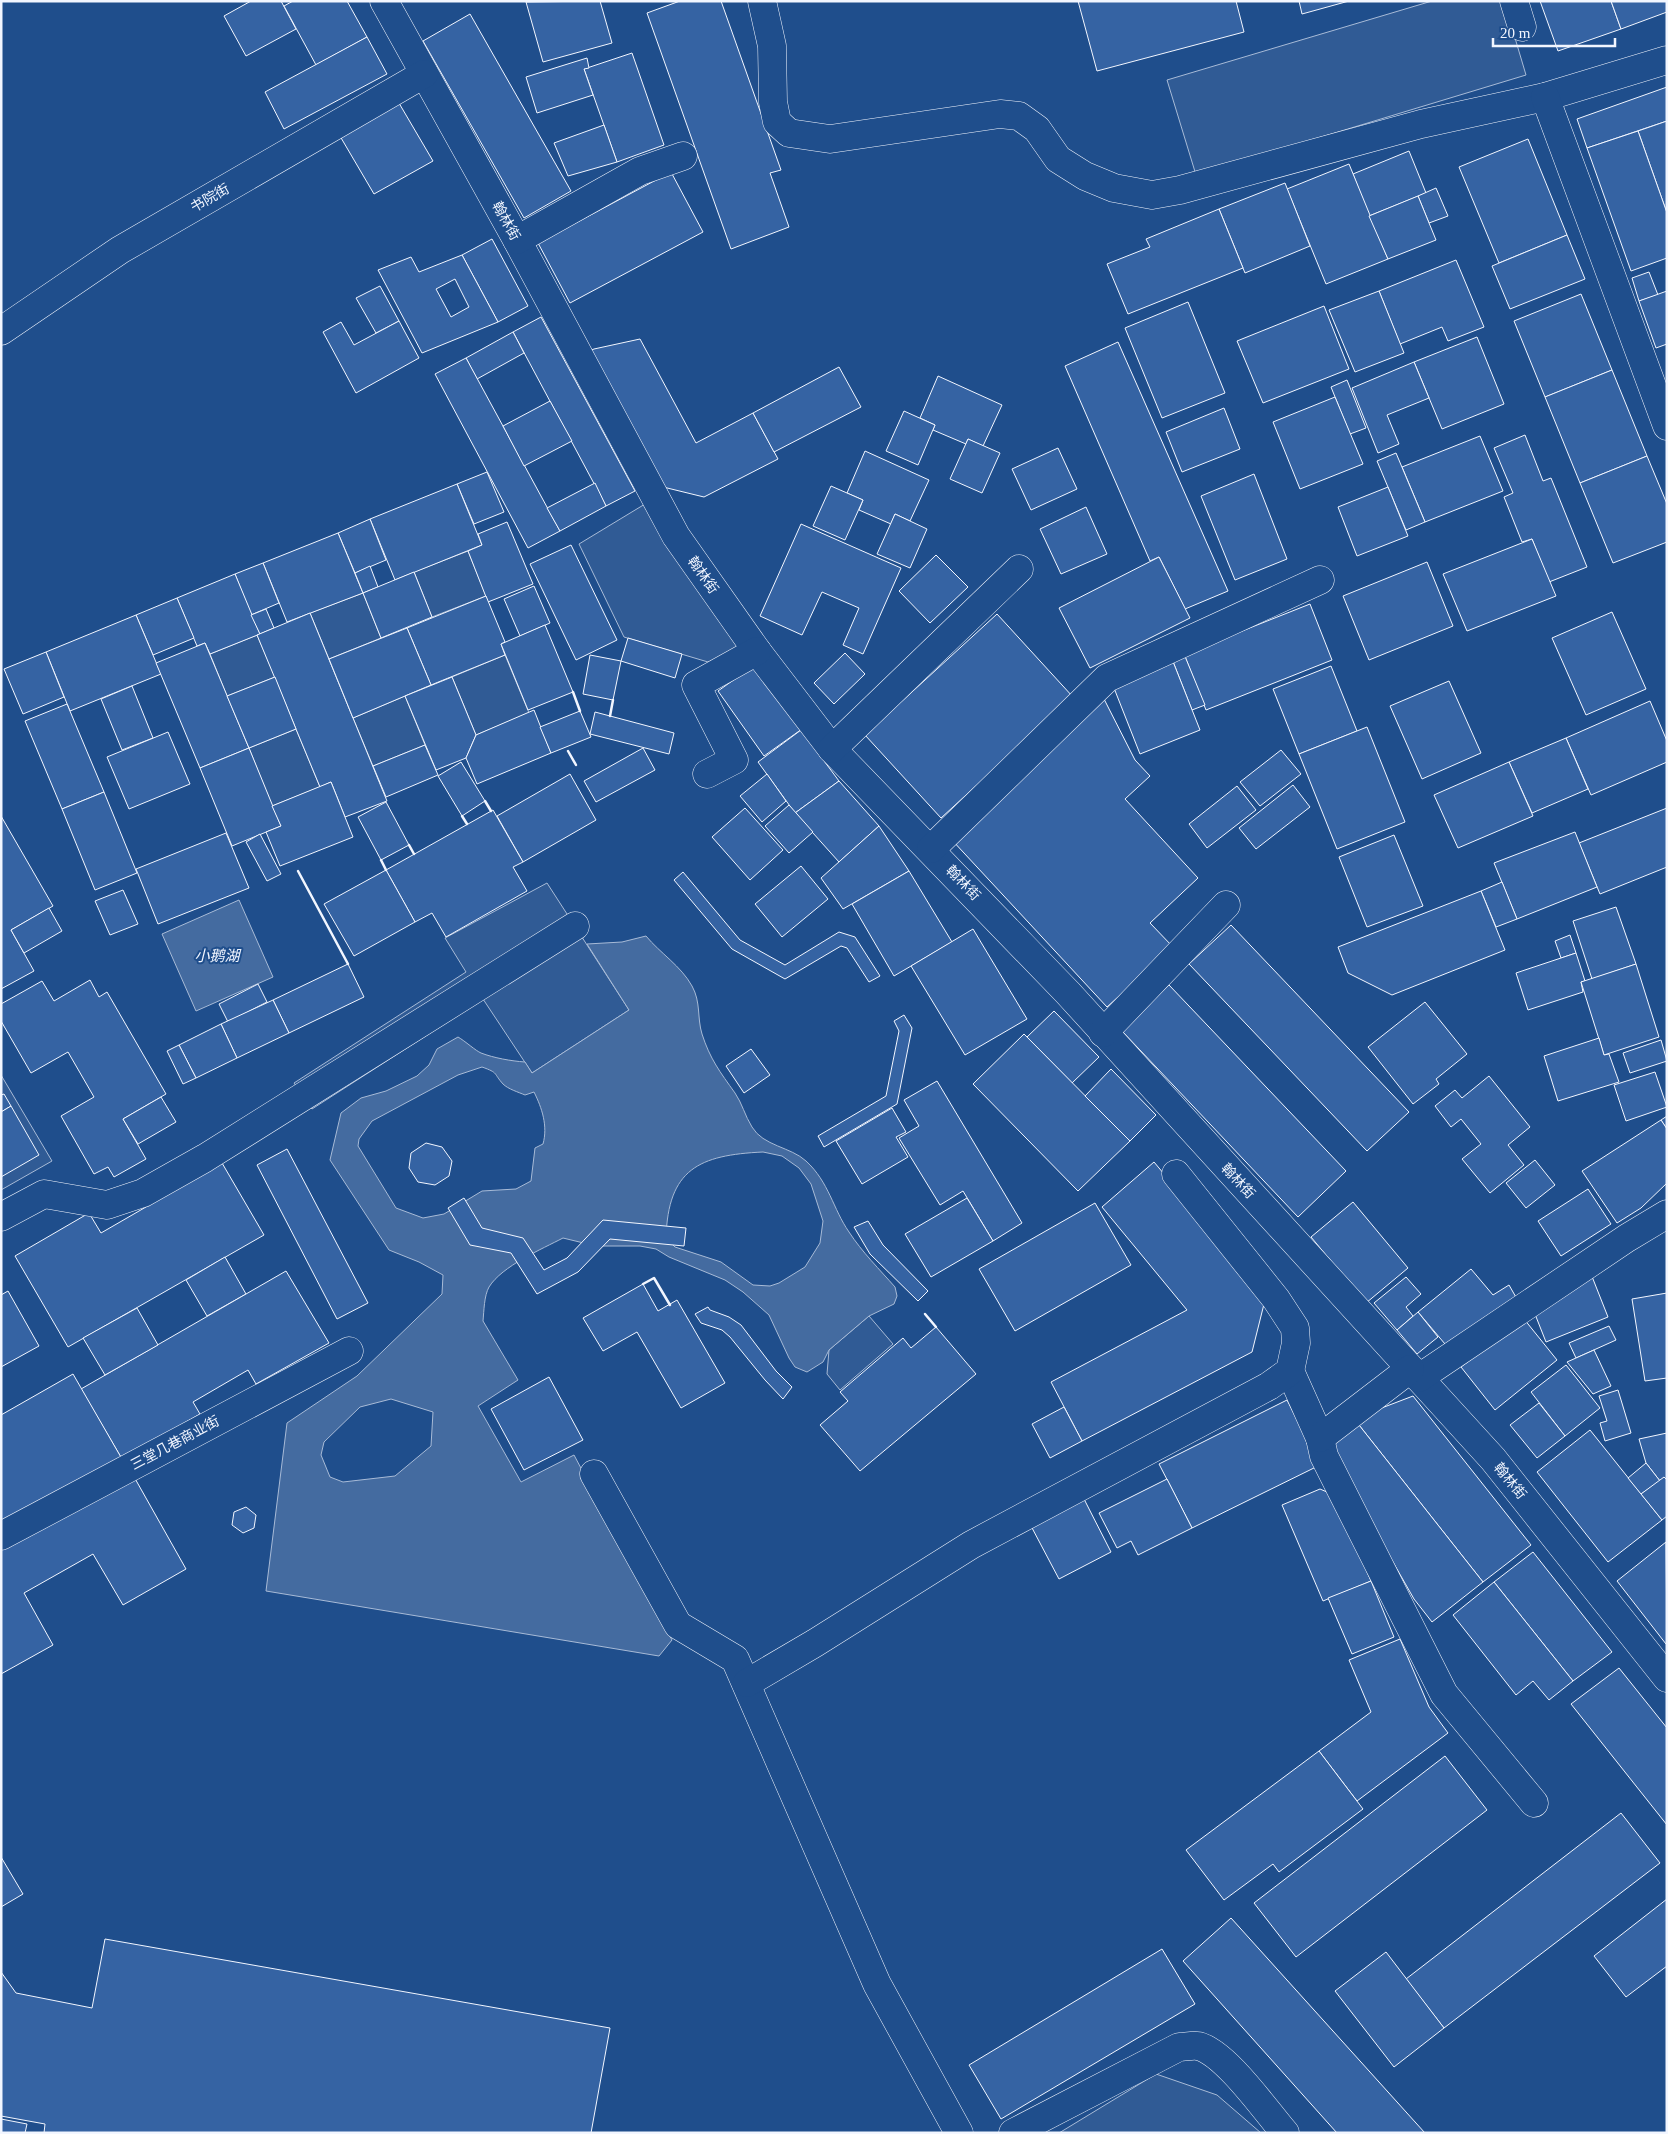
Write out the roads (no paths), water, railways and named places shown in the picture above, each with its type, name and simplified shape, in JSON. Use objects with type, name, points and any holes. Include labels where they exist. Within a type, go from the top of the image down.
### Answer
[{"type":"street","name":"翰林街","points":[[384,1],[517,240],[676,536],[756,651],[832,749],[931,849],[1103,1032],[1493,1460],[1667,1678]]},
{"type":"street","points":[[762,1],[772,46],[773,102],[777,122],[789,133],[830,139],[1000,114],[1019,116],[1037,129],[1058,159],[1085,176],[1114,188],[1152,195],[1180,190],[1421,124],[1545,97],[1667,60]]},
{"type":"street","points":[[1514,1],[1522,27]]},
{"type":"street","name":"书院街","points":[[1,332],[120,250],[424,74]]},
{"type":"street","points":[[1545,97],[1667,426]]},
{"type":"street","points":[[517,240],[640,172],[683,156]]},
{"type":"street","points":[[832,749],[1019,569]]},
{"type":"street","points":[[931,849],[1107,678],[1320,580]]},
{"type":"street","points":[[707,774],[734,760],[696,685],[756,651]]},
{"type":"street","points":[[1103,1032],[1226,905]]},
{"type":"street","points":[[1,1217],[44,1194],[107,1205],[142,1193],[205,1158],[575,926]]},
{"type":"street","points":[[1176,1174],[1276,1299],[1295,1328],[1296,1343],[1290,1371],[1320,1438],[1324,1456],[1444,1694],[1534,1803]]},
{"type":"street","points":[[1320,1438],[1415,1373],[1667,1214]]},
{"type":"street","name":"三堂几巷商业街","points":[[1,1536],[349,1351]]},
{"type":"street","points":[[747,1683],[816,1643],[971,1545],[1269,1386],[1290,1371]]},
{"type":"street","points":[[594,1474],[678,1625],[735,1658],[877,1984],[959,2133]]},
{"type":"street","points":[[1013,2133],[1179,2047],[1198,2046],[1212,2052],[1225,2062],[1285,2133]]},
{"type":"water","name":"小鹅湖","points":[[239,900],[273,977],[196,1011],[162,934]]},
{"type":"water","points":[[646,936],[687,979],[697,998],[702,1034],[708,1051],[737,1097],[752,1127],[763,1138],[800,1156],[814,1169],[854,1239],[895,1287],[897,1296],[894,1304],[869,1316],[829,1350],[823,1362],[807,1372],[795,1367],[769,1315],[743,1292],[725,1280],[669,1257],[656,1249],[640,1246],[596,1246],[563,1238],[513,1265],[495,1279],[489,1287],[485,1299],[483,1321],[518,1380],[478,1406],[521,1482],[574,1455],[672,1640],[659,1656],[266,1591],[287,1423],[357,1376],[442,1294],[443,1275],[419,1262],[389,1250],[330,1160],[341,1113],[361,1098],[386,1091],[417,1076],[429,1065],[437,1049],[458,1037],[481,1053],[525,1062],[532,1073],[629,1010],[587,944],[622,942]],"holes":[[[482,1067],[493,1072],[508,1087],[525,1095],[534,1092],[537,1098],[542,1111],[545,1131],[543,1144],[535,1148],[531,1181],[516,1189],[482,1191],[444,1214],[423,1218],[396,1208],[358,1146],[359,1139],[372,1121],[458,1075]],[[763,1152],[782,1156],[799,1168],[811,1184],[823,1221],[820,1243],[805,1267],[779,1283],[770,1286],[753,1285],[721,1262],[675,1247],[666,1238],[668,1215],[673,1196],[681,1181],[691,1170],[705,1162],[741,1154]],[[391,1399],[433,1412],[431,1446],[395,1476],[343,1482],[330,1477],[321,1455],[324,1442],[360,1407]]]}]
